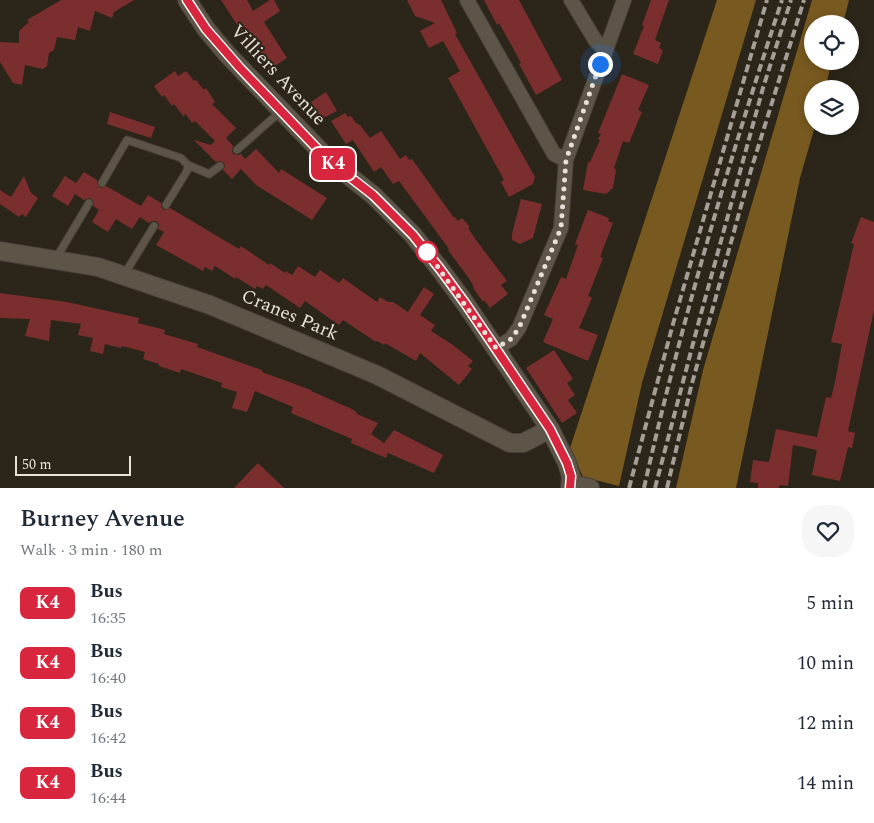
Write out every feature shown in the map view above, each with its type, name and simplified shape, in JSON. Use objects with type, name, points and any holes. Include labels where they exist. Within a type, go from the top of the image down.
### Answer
[{"type":"street","name":"Villiers Avenue","points":[[187,0],[206,29],[227,54],[328,160],[373,195],[413,235],[465,303],[550,429],[567,463],[571,476],[571,486]]},
{"type":"street","points":[[467,0],[554,154],[566,160]]},
{"type":"street","points":[[571,0],[596,40],[605,50]]},
{"type":"street","points":[[496,348],[511,339],[519,328],[561,228],[566,160],[624,0]]},
{"type":"street","name":"Cranes Park","points":[[0,251],[98,267],[210,305],[377,375],[510,443],[523,443],[550,429]]},
{"type":"street","points":[[571,486],[590,488]]},
{"type":"lane","points":[[237,150],[281,111]]},
{"type":"lane","points":[[102,183],[127,140],[181,158],[188,165],[209,174],[220,166]]},
{"type":"lane","points":[[166,206],[188,165]]},
{"type":"lane","points":[[55,260],[89,203]]},
{"type":"lane","points":[[124,276],[154,226]]},
{"type":"shaded area","points":[[717,0],[756,0],[642,383],[619,486],[583,477],[570,448]]},
{"type":"shaded area","points":[[812,0],[849,0],[845,15],[808,15]]},
{"type":"shaded area","points":[[804,27],[804,70],[830,70],[827,80],[804,80],[804,135],[812,135],[800,178],[736,488],[676,488],[703,370]]},
{"type":"building","points":[[61,0],[134,0],[114,12],[112,18],[95,11],[90,31],[78,27],[75,40],[57,37],[54,50],[49,53],[47,66],[43,69],[25,65],[22,85],[13,83],[0,62],[0,42],[19,43],[19,31],[29,22],[27,20]]},
{"type":"building","points":[[221,0],[247,0],[253,11],[270,0],[274,0],[280,11],[264,22],[287,58],[270,69],[256,49],[254,51]]},
{"type":"building","points":[[407,0],[441,0],[457,33],[455,34],[535,177],[533,184],[509,197],[501,182],[504,180],[448,78],[460,71],[443,41],[429,48],[420,31],[435,23],[415,16]]},
{"type":"building","points":[[484,0],[519,0],[562,80],[536,95],[519,64],[521,63],[513,48],[499,23],[497,25]]},
{"type":"building","points":[[651,0],[669,0],[655,40],[661,43],[659,48],[663,50],[658,64],[633,54],[644,26],[642,25]]},
{"type":"building","points":[[175,71],[178,76],[186,71],[204,90],[206,88],[215,102],[212,104],[236,128],[226,138],[233,146],[233,154],[241,154],[245,159],[256,149],[279,173],[281,169],[327,198],[312,220],[256,185],[241,169],[232,179],[223,170],[224,163],[216,162],[194,140],[211,145],[215,141],[195,121],[192,123],[185,113],[184,117],[174,104],[172,106],[164,95],[162,97],[154,86]]},
{"type":"building","points":[[622,74],[649,85],[638,110],[642,112],[629,143],[623,141],[614,168],[616,170],[613,188],[606,194],[583,190],[588,162],[590,162],[600,140],[598,139],[601,134],[598,133]]},
{"type":"building","points":[[326,92],[337,111],[319,120],[311,102]]},
{"type":"building","points":[[110,112],[155,127],[151,138],[107,124]]},
{"type":"building","points":[[345,113],[360,125],[370,138],[381,131],[400,159],[406,155],[409,160],[412,159],[454,218],[458,221],[462,218],[470,227],[468,228],[476,240],[507,281],[501,285],[508,294],[490,308],[484,300],[483,302],[449,249],[399,181],[393,184],[381,167],[374,172],[353,140],[346,144],[331,121]]},
{"type":"building","points":[[84,172],[97,180],[99,187],[106,186],[141,206],[148,195],[161,203],[161,207],[164,210],[170,208],[239,249],[241,246],[269,265],[270,263],[285,273],[286,271],[292,275],[298,266],[315,277],[320,270],[339,283],[343,278],[377,302],[380,297],[388,302],[393,302],[408,312],[424,287],[434,294],[420,315],[435,325],[431,331],[473,361],[468,366],[472,369],[459,385],[420,353],[416,361],[385,343],[384,345],[376,342],[343,320],[339,325],[305,301],[300,308],[266,285],[263,289],[257,286],[255,289],[215,266],[212,271],[205,267],[203,271],[156,245],[164,232],[158,229],[159,224],[156,221],[149,223],[140,217],[132,229],[116,219],[108,232],[92,222],[99,210],[93,206],[92,199],[84,200],[75,194],[68,206],[52,196],[65,176],[76,183]]},
{"type":"building","points":[[24,176],[31,193],[38,198],[26,217],[22,214],[19,217],[0,204],[0,190],[11,197]]},
{"type":"building","points":[[521,199],[542,204],[533,238],[520,244],[512,240],[512,234]]},
{"type":"building","points":[[588,210],[609,218],[608,221],[613,223],[600,257],[603,258],[588,296],[592,298],[579,328],[598,335],[588,361],[543,342],[553,319],[544,315],[561,277],[566,279],[578,245],[575,244]]},
{"type":"building","points":[[861,217],[874,222],[874,310],[848,431],[855,433],[852,448],[848,447],[840,481],[812,475],[817,450],[793,445],[788,486],[779,485],[779,488],[758,488],[758,483],[750,482],[753,460],[769,462],[776,429],[817,437],[826,397],[831,398],[835,382],[842,344],[831,342],[854,244],[851,243]]},
{"type":"building","points":[[0,293],[67,302],[139,318],[138,323],[165,330],[164,334],[198,344],[197,347],[262,370],[262,372],[311,390],[354,410],[357,414],[378,423],[371,434],[384,443],[394,430],[443,455],[434,473],[388,453],[386,458],[351,443],[352,439],[291,413],[293,407],[255,391],[247,412],[232,408],[237,392],[221,387],[222,383],[181,369],[180,373],[159,366],[159,364],[143,359],[145,352],[105,344],[103,354],[90,351],[93,338],[78,335],[81,324],[51,320],[49,341],[25,336],[30,319],[0,318]]},
{"type":"building","points":[[554,350],[573,379],[567,383],[575,395],[568,400],[577,413],[562,423],[526,368]]},
{"type":"building","points":[[258,463],[284,488],[234,488]]},
{"type":"railway","points":[[629,488],[673,324],[767,0]]},
{"type":"railway","points":[[644,488],[658,426],[707,242],[782,0]]},
{"type":"railway","points":[[655,488],[763,88],[791,0]]},
{"type":"railway","points":[[667,488],[691,387],[751,170],[804,0]]},
{"type":"bus line","name":"K4","points":[[187,0],[206,29],[240,68],[328,160],[373,195],[413,235],[440,269],[550,429],[567,463],[571,476],[570,488]]},
{"type":"route","points":[[427,252],[496,348],[511,339],[519,328],[561,228],[566,160],[600,64]]}]
